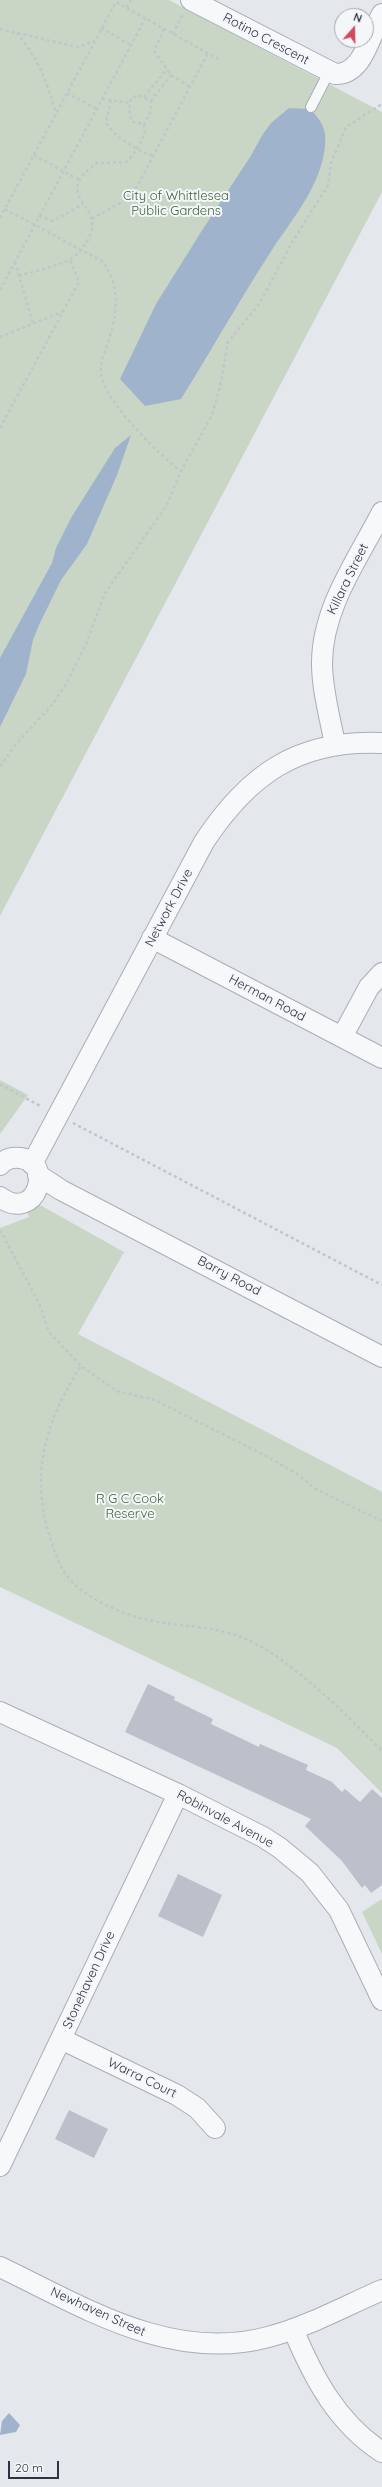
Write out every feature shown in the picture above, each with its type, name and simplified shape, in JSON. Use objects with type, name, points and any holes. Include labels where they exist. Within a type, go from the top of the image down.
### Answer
[{"type":"street","name":"Rotino Crescent","points":[[191,0],[335,73]]},
{"type":"street","points":[[335,73],[353,68],[378,31],[382,14]]},
{"type":"street","name":"Killara Street","points":[[335,744],[322,664],[326,626],[339,594],[382,512]]},
{"type":"street","name":"Network Drive","points":[[35,1170],[58,1116],[204,842],[223,813],[242,792],[260,777],[293,757],[335,744],[382,742]]},
{"type":"street","name":"Herman Road","points":[[152,938],[382,1058]]},
{"type":"street","points":[[342,1037],[369,988],[382,973]]},
{"type":"street","name":"Barry Road","points":[[1,1162],[12,1158],[22,1158],[35,1170],[76,1197],[382,1357]]},
{"type":"street","points":[[12,1201],[38,1188],[35,1170]]},
{"type":"street","name":"Barry Road","points":[[12,1201],[60,1195],[76,1197]]},
{"type":"street","name":"Robinvale Avenue","points":[[0,1712],[17,1718],[263,1836],[296,1860],[310,1873],[339,1910],[382,2000]]},
{"type":"street","name":"Stonehaven Drive","points":[[0,2166],[178,1794]]},
{"type":"street","name":"Warra Court","points":[[61,2039],[177,2095],[197,2108],[215,2128]]},
{"type":"street","name":"Newhaven Street","points":[[0,2267],[104,2317],[148,2334],[172,2340],[218,2344],[267,2338],[293,2329],[382,2290]]},
{"type":"street","points":[[293,2329],[318,2384],[336,2410],[358,2434],[382,2452]]},
{"type":"lane","points":[[311,107],[335,73]]},
{"type":"path","points":[[127,8],[131,0]]},
{"type":"path","points":[[0,218],[1,213],[5,209],[116,2],[218,59]]},
{"type":"path","points":[[0,288],[145,19]]},
{"type":"path","points":[[101,28],[131,45]]},
{"type":"path","points":[[0,29],[77,47],[95,41]]},
{"type":"path","points":[[164,29],[154,51],[170,75],[190,87]]},
{"type":"path","points":[[16,33],[36,58],[49,88],[56,114]]},
{"type":"path","points":[[92,219],[132,196],[208,53]]},
{"type":"path","points":[[144,97],[167,70]]},
{"type":"path","points":[[19,276],[70,260],[82,250],[92,229],[92,219],[83,204],[77,189],[79,180],[96,163],[126,162],[145,134],[144,124],[151,111],[151,102],[170,75]]},
{"type":"path","points":[[66,93],[97,110]]},
{"type":"path","points":[[144,124],[132,122],[129,110],[131,99],[138,95],[151,102]]},
{"type":"path","points":[[102,99],[130,103]]},
{"type":"path","points":[[111,100],[106,123],[113,133],[136,149],[153,156]]},
{"type":"path","points":[[0,766],[22,737],[52,705],[66,684],[86,644],[105,593],[167,505],[181,471],[212,415],[220,387],[228,342],[260,303],[291,244],[328,185],[332,163],[346,127],[382,104]]},
{"type":"path","points":[[34,155],[79,180]]},
{"type":"path","points":[[39,216],[53,221],[83,204]]},
{"type":"path","points":[[5,209],[102,261],[113,280],[116,294],[112,331],[101,362],[101,375],[105,387],[118,407],[152,447],[181,471]]},
{"type":"path","points":[[0,428],[79,282],[70,260]]},
{"type":"path","points":[[15,262],[33,324]]},
{"type":"path","points":[[0,337],[62,312]]},
{"type":"path","points":[[0,1084],[58,1116],[382,1285]]},
{"type":"path","points":[[0,1230],[1,1236],[39,1303],[49,1332],[81,1366],[117,1391],[155,1400],[268,1457],[299,1475],[314,1488],[382,1521]]},
{"type":"path","points":[[81,1366],[64,1392],[52,1421],[44,1445],[41,1476],[41,1508],[58,1559],[67,1576],[78,1587],[93,1598],[126,1614],[143,1619],[202,1626],[249,1640],[290,1668],[330,1701],[382,1751]]},
{"type":"green space","name":"City of Whittlesea Public Gardens","points":[[0,0],[169,0],[382,112],[382,192],[0,916]]},
{"type":"green space","points":[[0,1080],[28,1095],[0,1134]]},
{"type":"green space","name":"R G C Cook Reserve","points":[[22,1195],[124,1252],[78,1334],[382,1492],[382,1793],[337,1748],[0,1587],[0,1228],[29,1217]]},
{"type":"green space","points":[[382,1899],[382,1954],[362,1912]]},
{"type":"water","points":[[289,108],[310,109],[322,125],[325,135],[325,146],[318,175],[304,202],[259,271],[181,399],[145,406],[120,379],[156,304],[250,157],[263,134],[271,123]]},
{"type":"water","points":[[131,435],[117,475],[87,544],[61,580],[39,625],[33,640],[26,674],[0,727],[0,658],[52,563],[56,548],[71,518],[115,448]]},
{"type":"water","points":[[9,2413],[20,2425],[16,2432],[0,2435],[2,2421]]},
{"type":"building","points":[[148,1684],[175,1697],[174,1700],[213,1719],[211,1724],[259,1747],[260,1744],[308,1765],[306,1770],[332,1782],[342,1792],[345,1789],[360,1802],[372,1789],[382,1798],[382,1885],[371,1893],[365,1885],[362,1888],[342,1861],[305,1826],[311,1819],[125,1732]]},
{"type":"building","points":[[178,1874],[222,1895],[203,1937],[158,1916]]},
{"type":"building","points":[[69,2110],[108,2129],[94,2158],[55,2139]]}]
